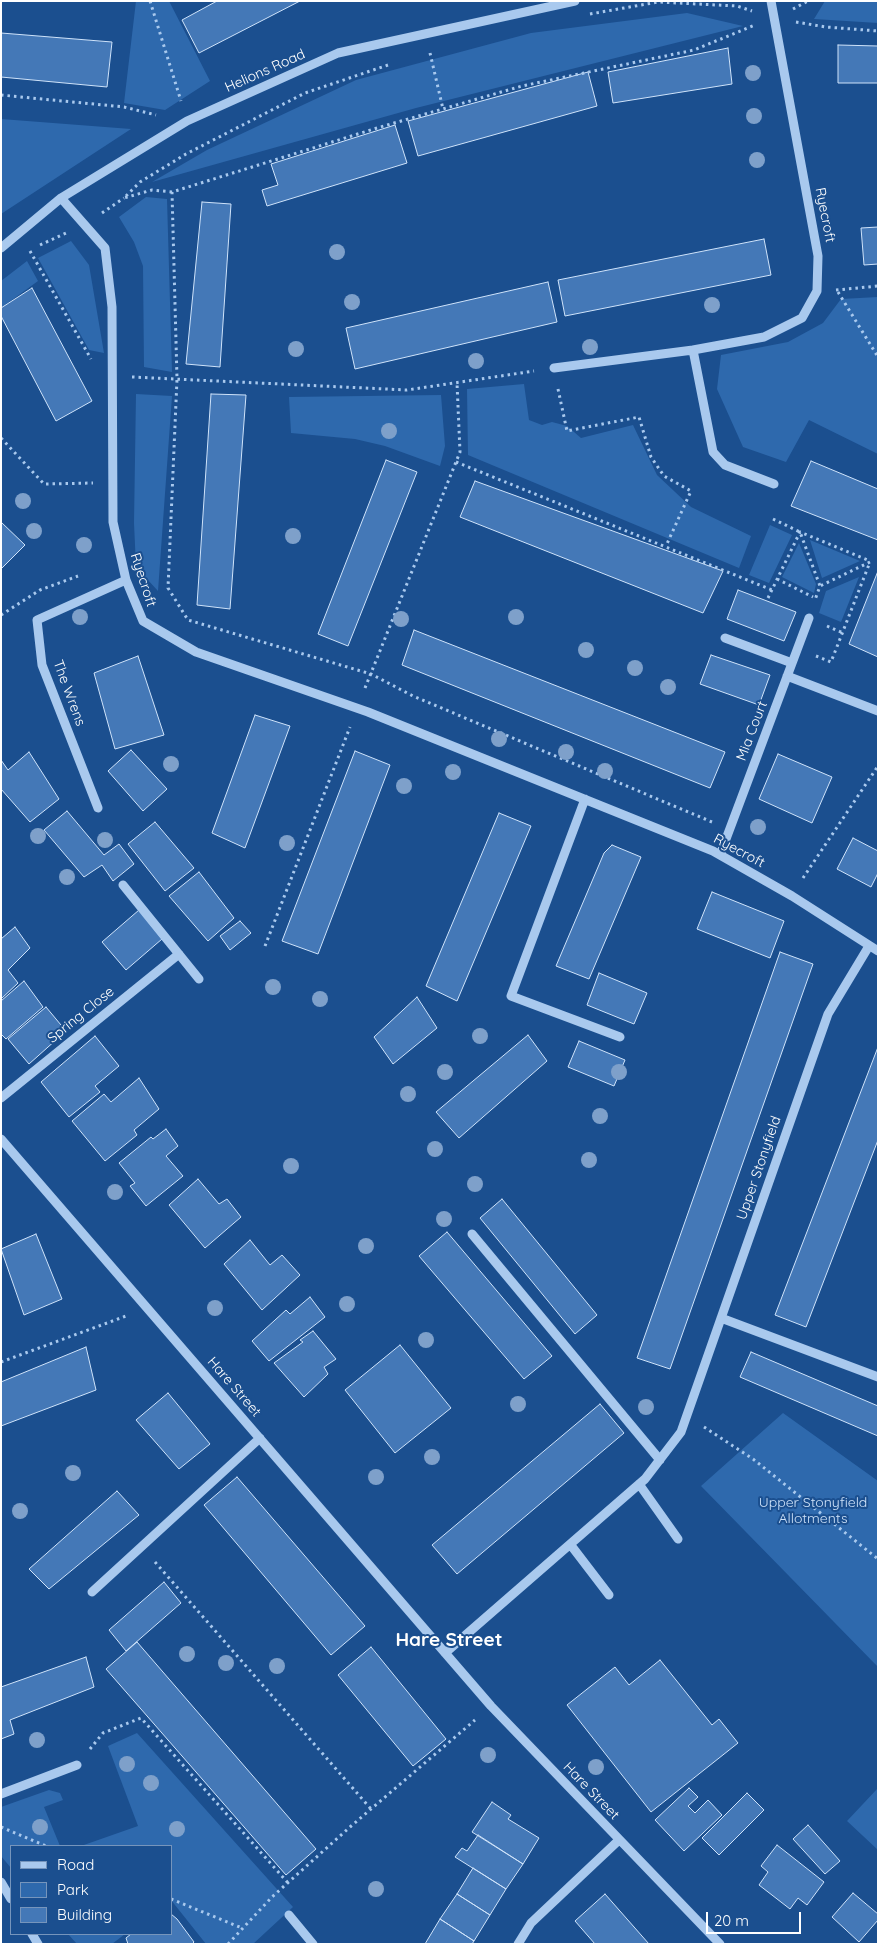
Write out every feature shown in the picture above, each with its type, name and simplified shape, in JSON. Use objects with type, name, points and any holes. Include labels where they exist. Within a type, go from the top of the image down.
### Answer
[{"type":"street","name":"Helions Road","points":[[1,248],[61,198],[187,121],[338,54],[575,1]]},
{"type":"street","name":"Ryecroft","points":[[554,368],[693,350],[764,337],[802,318],[817,291],[818,256],[771,1]]},
{"type":"street","name":"Ryecroft","points":[[61,198],[105,248],[112,307],[113,522],[126,580],[143,621],[196,652],[357,708],[586,799],[720,855],[792,896],[869,946]]},
{"type":"street","points":[[693,350],[713,452],[725,465],[774,484]]},
{"type":"street","name":"The Wrens","points":[[98,808],[42,665],[37,620],[126,580]]},
{"type":"street","name":"Mia Court","points":[[720,855],[809,618]]},
{"type":"street","points":[[725,638],[792,663]]},
{"type":"street","points":[[787,676],[878,711]]},
{"type":"street","points":[[586,799],[511,996],[620,1037]]},
{"type":"street","points":[[122,885],[199,979]]},
{"type":"street","points":[[869,946],[878,951]]},
{"type":"street","name":"Upper Stonyfield","points":[[687,1416],[828,1014],[869,946]]},
{"type":"street","name":"Spring Close","points":[[1,1098],[179,954]]},
{"type":"street","name":"Hare Street","points":[[1,1139],[491,1706],[720,1944]]},
{"type":"street","points":[[472,1234],[660,1460]]},
{"type":"street","points":[[721,1318],[878,1377]]},
{"type":"street","points":[[445,1653],[639,1484],[682,1432],[687,1416]]},
{"type":"street","points":[[92,1592],[260,1438]]},
{"type":"street","points":[[639,1484],[678,1539]]},
{"type":"street","points":[[570,1544],[609,1595]]},
{"type":"street","points":[[1,1794],[77,1765]]},
{"type":"street","points":[[518,1944],[531,1924],[619,1840]]},
{"type":"street","points":[[1,1882],[10,1897]]},
{"type":"street","points":[[289,1915],[312,1944]]},
{"type":"path","points":[[1,95],[124,107],[187,121],[150,1]]},
{"type":"path","points":[[582,16],[658,2],[737,6],[773,18],[826,27],[878,31]]},
{"type":"path","points":[[124,198],[152,190],[172,192],[522,86],[694,50],[773,18]]},
{"type":"path","points":[[420,55],[439,49]]},
{"type":"path","points":[[429,52],[443,109]]},
{"type":"path","points":[[22,256],[29,250],[85,225],[124,198],[140,182],[186,154],[305,93],[394,64]]},
{"type":"path","points":[[172,192],[177,379],[168,588],[188,620],[371,674],[413,696],[729,830]]},
{"type":"path","points":[[29,250],[97,371],[112,376]]},
{"type":"path","points":[[817,291],[878,286]]},
{"type":"path","points":[[836,290],[878,357]]},
{"type":"path","points":[[154,378],[407,390],[554,368],[567,431],[640,417],[651,457],[664,476],[691,491],[666,546]]},
{"type":"path","points":[[371,674],[460,452],[457,382]]},
{"type":"path","points":[[1,438],[44,484],[114,483]]},
{"type":"path","points":[[456,462],[772,590]]},
{"type":"path","points":[[773,519],[870,562]]},
{"type":"path","points":[[768,598],[800,532]]},
{"type":"path","points":[[800,532],[820,586],[809,618]]},
{"type":"path","points":[[820,586],[870,562]]},
{"type":"path","points":[[831,662],[870,562]]},
{"type":"path","points":[[777,580],[816,598]]},
{"type":"path","points":[[265,946],[357,708]]},
{"type":"path","points":[[792,896],[878,766]]},
{"type":"path","points":[[1,1362],[148,1308]]},
{"type":"path","points":[[687,1416],[753,1459],[878,1559]]},
{"type":"path","points":[[142,1547],[371,1809]]},
{"type":"path","points":[[228,1944],[272,1897],[491,1706]]},
{"type":"path","points":[[77,1765],[103,1733],[141,1718],[289,1884]]},
{"type":"path","points":[[1,1828],[44,1845]]},
{"type":"path","points":[[172,1898],[242,1929]]},
{"type":"green space","points":[[136,1],[169,1],[210,81],[165,110],[124,103]]},
{"type":"green space","points":[[825,1],[878,1],[878,23],[814,19]]},
{"type":"green space","points":[[687,13],[743,26],[416,108],[152,182],[207,150],[356,80],[531,33]]},
{"type":"green space","points":[[1,119],[131,129],[1,214]]},
{"type":"green space","points":[[146,197],[167,199],[172,372],[144,367],[143,266],[134,242],[119,217]]},
{"type":"green space","points":[[71,241],[89,265],[104,353],[89,350],[38,258]]},
{"type":"green space","points":[[27,261],[38,281],[1,308],[1,281]]},
{"type":"green space","points":[[878,297],[878,454],[809,420],[786,462],[743,447],[717,389],[721,355],[788,342],[823,323],[841,299]]},
{"type":"green space","points":[[524,384],[529,420],[542,425],[552,422],[567,426],[581,438],[633,425],[657,475],[691,507],[751,536],[739,568],[468,455],[467,389]]},
{"type":"green space","points":[[136,394],[172,396],[158,591],[136,567],[134,523]]},
{"type":"green space","points":[[441,395],[445,446],[440,466],[385,446],[355,439],[291,433],[289,397]]},
{"type":"green space","points":[[770,525],[792,535],[769,583],[749,575]]},
{"type":"green space","points":[[810,540],[860,561],[822,578]]},
{"type":"green space","points":[[799,543],[816,584],[814,593],[782,577]]},
{"type":"green space","points":[[859,577],[841,622],[819,613],[826,591]]},
{"type":"green space","name":"Upper Stonyfield Allotments","points":[[783,1413],[878,1481],[878,1667],[701,1486]]},
{"type":"green space","points":[[137,1733],[293,1907],[253,1944],[206,1944],[172,1901],[172,1845],[84,1845],[138,1826],[108,1746]]},
{"type":"green space","points":[[878,1788],[878,1850],[847,1821]]},
{"type":"green space","points":[[49,1790],[60,1793],[63,1800],[44,1807],[60,1845],[10,1845],[10,1867],[1,1856],[1,1807]]},
{"type":"green space","points":[[69,1935],[124,1935],[112,1944],[77,1944]]},
{"type":"building","points":[[217,1],[300,1],[199,53],[182,20]]},
{"type":"building","points":[[1,33],[112,42],[107,87],[1,77]]},
{"type":"building","points":[[838,45],[878,46],[878,83],[838,83]]},
{"type":"building","points":[[728,48],[732,84],[613,103],[608,72]]},
{"type":"building","points":[[588,72],[597,106],[418,156],[408,121]]},
{"type":"building","points":[[395,125],[407,163],[267,206],[262,190],[278,185],[271,164]]},
{"type":"building","points":[[202,202],[231,204],[220,367],[186,364]]},
{"type":"building","points":[[878,227],[878,264],[864,265],[861,228]]},
{"type":"building","points":[[764,239],[771,275],[565,316],[558,280]]},
{"type":"building","points":[[548,282],[557,322],[355,369],[346,328]]},
{"type":"building","points":[[32,288],[92,401],[56,421],[1,316],[1,308]]},
{"type":"building","points":[[211,394],[246,395],[230,609],[197,605]]},
{"type":"building","points":[[386,460],[417,472],[348,646],[318,634]]},
{"type":"building","points":[[811,461],[878,489],[878,540],[791,506]]},
{"type":"building","points":[[475,481],[723,571],[703,613],[460,517]]},
{"type":"building","points":[[1,522],[25,545],[1,569]]},
{"type":"building","points":[[878,571],[878,657],[849,644]]},
{"type":"building","points":[[738,590],[796,612],[784,641],[727,619]]},
{"type":"building","points":[[414,630],[725,752],[710,788],[402,665]]},
{"type":"building","points":[[711,655],[770,675],[759,705],[700,684]]},
{"type":"building","points":[[138,656],[164,735],[115,749],[94,673]]},
{"type":"building","points":[[255,715],[290,726],[245,848],[212,833]]},
{"type":"building","points":[[131,750],[167,789],[143,811],[108,771]]},
{"type":"building","points":[[355,751],[390,765],[318,954],[282,941]]},
{"type":"building","points":[[29,752],[59,799],[30,822],[1,789],[1,760],[8,770]]},
{"type":"building","points":[[778,754],[832,777],[812,823],[759,799]]},
{"type":"building","points":[[67,811],[104,855],[119,844],[134,864],[113,881],[102,865],[84,877],[44,830]]},
{"type":"building","points":[[499,813],[531,826],[457,1001],[426,986]]},
{"type":"building","points":[[155,822],[194,868],[165,891],[128,844]]},
{"type":"building","points":[[853,838],[878,851],[878,873],[871,887],[837,869]]},
{"type":"building","points":[[612,845],[641,857],[589,979],[556,966],[604,853]]},
{"type":"building","points":[[199,872],[234,918],[208,941],[169,896]]},
{"type":"building","points":[[712,892],[784,921],[770,958],[697,929]]},
{"type":"building","points":[[139,910],[162,939],[126,970],[102,942]]},
{"type":"building","points":[[240,921],[251,933],[230,950],[220,936]]},
{"type":"building","points":[[15,927],[30,948],[8,970],[18,983],[1,999],[1,939]]},
{"type":"building","points":[[780,952],[813,964],[670,1369],[637,1358]]},
{"type":"building","points":[[599,973],[647,993],[634,1024],[587,1005]]},
{"type":"building","points":[[24,981],[43,1007],[6,1039],[1,1034],[1,1001]]},
{"type":"building","points":[[417,997],[437,1028],[393,1064],[374,1037]]},
{"type":"building","points":[[46,1007],[66,1031],[29,1064],[8,1039]]},
{"type":"building","points":[[528,1035],[547,1061],[459,1138],[436,1112]]},
{"type":"building","points":[[95,1036],[119,1066],[95,1086],[100,1092],[69,1117],[41,1082]]},
{"type":"building","points":[[579,1041],[625,1060],[614,1086],[568,1067]]},
{"type":"building","points":[[878,1047],[878,1140],[806,1327],[775,1315]]},
{"type":"building","points":[[139,1078],[159,1109],[134,1130],[137,1135],[105,1161],[72,1121],[104,1094],[111,1102]]},
{"type":"building","points":[[166,1129],[178,1146],[166,1156],[183,1176],[146,1206],[130,1186],[135,1183],[119,1163],[151,1137],[153,1139]]},
{"type":"building","points":[[198,1179],[219,1204],[227,1199],[241,1217],[205,1248],[169,1205]]},
{"type":"building","points":[[502,1199],[597,1315],[575,1334],[480,1218]]},
{"type":"building","points":[[447,1232],[552,1356],[524,1379],[419,1256]]},
{"type":"building","points":[[36,1234],[62,1299],[24,1315],[1,1249]]},
{"type":"building","points":[[250,1240],[270,1265],[282,1255],[300,1275],[262,1310],[224,1264]]},
{"type":"building","points":[[310,1297],[325,1317],[269,1361],[252,1341],[286,1310],[290,1314]]},
{"type":"building","points":[[313,1331],[336,1359],[324,1367],[328,1374],[304,1397],[274,1363],[303,1342],[300,1340]]},
{"type":"building","points":[[400,1345],[451,1408],[395,1453],[345,1390]]},
{"type":"building","points":[[86,1347],[96,1390],[1,1426],[1,1382]]},
{"type":"building","points":[[751,1352],[878,1406],[878,1436],[740,1377]]},
{"type":"building","points":[[168,1393],[210,1444],[179,1469],[136,1420]]},
{"type":"building","points":[[600,1404],[624,1433],[457,1574],[432,1545]]},
{"type":"building","points":[[237,1477],[365,1626],[331,1655],[204,1505]]},
{"type":"building","points":[[117,1491],[139,1515],[49,1589],[29,1569]]},
{"type":"building","points":[[164,1582],[181,1603],[126,1651],[109,1630]]},
{"type":"building","points":[[137,1642],[316,1849],[286,1875],[106,1669]]},
{"type":"building","points":[[371,1647],[446,1739],[413,1766],[338,1675]]},
{"type":"building","points":[[86,1657],[94,1687],[10,1720],[14,1734],[1,1739],[1,1687]]},
{"type":"building","points":[[660,1660],[712,1725],[719,1719],[738,1743],[651,1812],[567,1705],[615,1667],[629,1685]]},
{"type":"building","points":[[689,1788],[698,1797],[688,1806],[695,1813],[708,1800],[722,1815],[684,1851],[655,1820]]},
{"type":"building","points":[[747,1793],[764,1810],[719,1855],[702,1838]]},
{"type":"building","points":[[492,1802],[511,1815],[508,1819],[539,1838],[523,1864],[472,1832]]},
{"type":"building","points":[[808,1825],[840,1861],[825,1874],[793,1839]]},
{"type":"building","points":[[478,1835],[523,1864],[506,1889],[455,1857],[462,1848],[467,1851]]},
{"type":"building","points":[[777,1845],[824,1882],[807,1905],[798,1898],[790,1909],[759,1885],[768,1872],[761,1866]]},
{"type":"building","points":[[473,1868],[506,1889],[490,1915],[457,1894]]},
{"type":"building","points":[[853,1893],[878,1914],[878,1920],[859,1942],[832,1917]]},
{"type":"building","points":[[457,1894],[490,1915],[474,1941],[440,1919]]},
{"type":"building","points":[[605,1894],[649,1944],[595,1944],[575,1921]]},
{"type":"building","points":[[172,1915],[194,1942],[192,1944],[128,1944],[126,1938],[130,1935],[172,1935]]},
{"type":"building","points":[[440,1919],[474,1941],[472,1944],[425,1944]]},
{"type":"district","name":"Hare Street","points":[[449,1640]]}]
